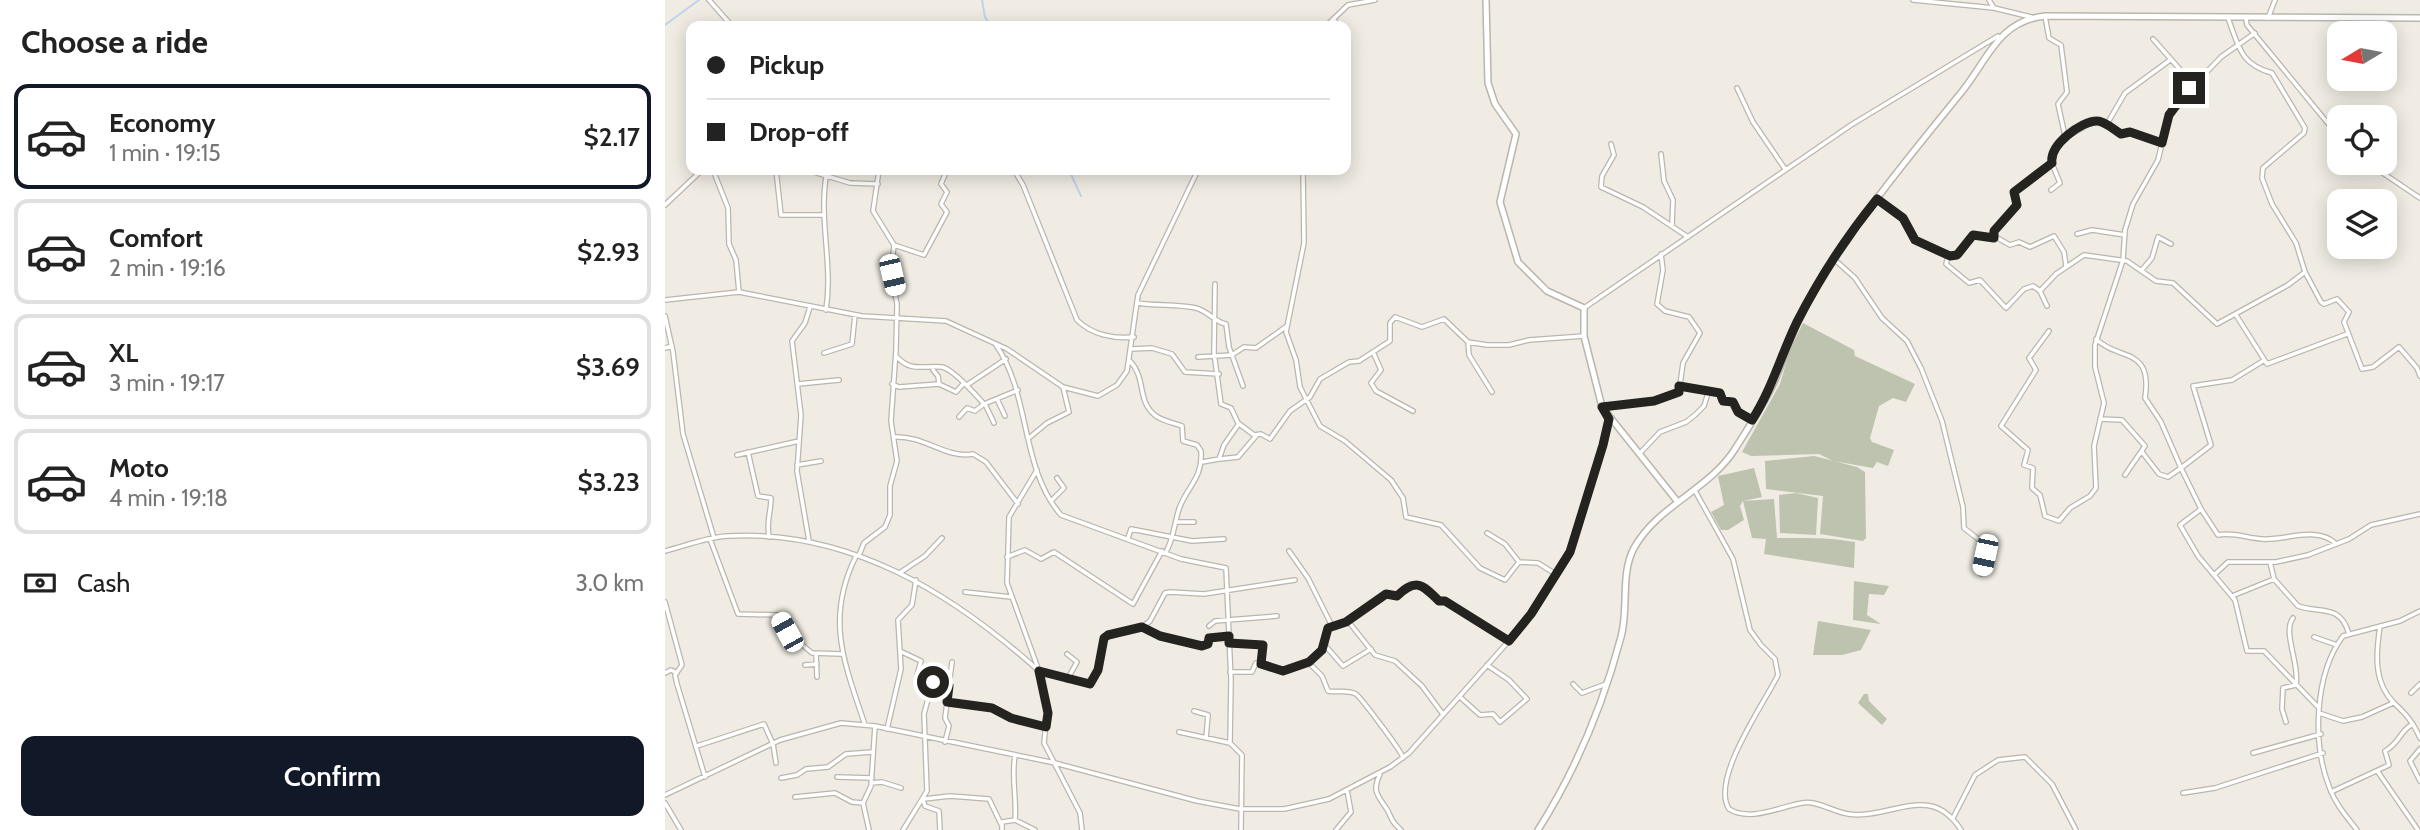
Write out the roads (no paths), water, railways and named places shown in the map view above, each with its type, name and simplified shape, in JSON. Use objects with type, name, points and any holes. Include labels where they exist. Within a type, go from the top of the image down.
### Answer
[{"type":"street","points":[[709,0],[728,21]]},
{"type":"street","points":[[1332,21],[1349,2],[1375,0]]},
{"type":"street","points":[[1486,0],[1490,93],[1517,134],[1500,202],[1518,262],[1547,292],[1584,308]]},
{"type":"street","points":[[1913,0],[1994,8],[2032,17],[2161,14],[2267,20],[2420,18]]},
{"type":"street","points":[[1989,0],[1994,8]]},
{"type":"street","points":[[2267,20],[2275,0]]},
{"type":"street","points":[[2045,16],[2049,38],[2061,46],[2067,92],[2057,104],[2065,136]]},
{"type":"street","points":[[1584,308],[1851,125],[2032,17]]},
{"type":"street","points":[[2228,18],[2238,46],[2250,65],[2272,73],[2305,128],[2304,133],[2263,168],[2261,174],[2272,204],[2300,251],[2305,272],[2322,304],[2337,299],[2349,312],[2344,320],[2362,369],[2373,367],[2399,346],[2420,376]]},
{"type":"street","points":[[2246,19],[2327,122]]},
{"type":"street","points":[[2049,331],[2029,359],[2036,370],[2001,426],[2029,452],[2024,465],[2033,468],[2032,488],[2040,495],[2047,518],[2059,521],[2096,488],[2094,446],[2104,396],[2095,367],[2096,339],[2123,260],[2125,235],[2133,204],[2158,160],[2169,115],[2195,81],[2255,33]]},
{"type":"street","points":[[1538,830],[1579,758],[1606,684],[1625,619],[1627,576],[1634,550],[1650,526],[1726,462],[1773,384],[1797,322],[1833,258],[1927,130],[1961,93],[1991,52],[1998,36]]},
{"type":"street","points":[[2153,39],[2170,60],[2195,81]]},
{"type":"street","points":[[2107,125],[2125,93],[2170,60]]},
{"type":"street","points":[[1737,88],[1753,122],[1785,169]]},
{"type":"street","points":[[2051,190],[2060,183],[2052,163],[2056,146],[2065,136],[2094,121],[2121,134],[2130,132],[2162,143]]},
{"type":"street","points":[[1612,144],[1615,155],[1602,176],[1601,187],[1672,225],[1688,237]]},
{"type":"street","points":[[1661,154],[1664,181],[1673,200],[1672,225]]},
{"type":"street","points":[[1994,236],[1994,231],[2017,205],[2014,192],[2052,163]]},
{"type":"street","points":[[665,205],[697,175]]},
{"type":"street","points":[[715,175],[726,198],[730,249],[736,260],[739,292]]},
{"type":"street","points":[[777,175],[781,215],[824,215]]},
{"type":"street","points":[[821,175],[878,184]]},
{"type":"street","points":[[879,175],[874,214],[894,245],[924,255],[947,212],[941,206],[947,192],[941,184],[945,175]]},
{"type":"street","points":[[1017,175],[1077,320],[1093,331],[1110,337],[1134,337]]},
{"type":"street","points":[[665,300],[739,292],[855,315],[946,321],[994,341],[1063,387],[1094,396],[1105,394],[1123,378],[1130,361],[1137,303],[1145,278],[1196,175]]},
{"type":"street","points":[[1303,175],[1304,243],[1286,332],[1296,360],[1304,400],[1320,426],[1351,446],[1391,480],[1403,498],[1406,517],[1441,525],[1480,568],[1502,579],[1508,578],[1519,562]]},
{"type":"street","points":[[2386,175],[2420,198]]},
{"type":"street","points":[[826,177],[824,215],[829,262],[826,310]]},
{"type":"street","points":[[1877,199],[1903,218],[1915,240],[1948,254],[1960,254],[1973,235],[1994,236],[2010,245],[2019,242],[2030,247],[2054,236],[2064,252],[2066,267]]},
{"type":"street","points":[[2077,234],[2092,230],[2125,235]]},
{"type":"street","points":[[2141,271],[2152,258],[2158,237],[2171,244]]},
{"type":"street","points":[[865,725],[841,654],[840,601],[843,585],[864,542],[885,527],[890,515],[891,485],[897,461],[891,421],[896,356],[896,293],[891,273],[894,245]]},
{"type":"street","points":[[1602,407],[1654,401],[1679,392],[1683,363],[1700,333],[1689,317],[1665,311],[1657,304],[1663,270],[1661,254]]},
{"type":"street","points":[[1948,254],[1946,264],[1955,273],[1969,284],[1980,280],[2006,308],[2024,289],[2033,286],[2040,291],[2047,306]]},
{"type":"street","points":[[2040,291],[2066,267],[2084,255],[2123,260],[2156,281],[2173,283],[2216,324],[2288,285],[2305,272]]},
{"type":"street","points":[[1833,258],[1855,278],[1882,318],[1907,341],[1921,368],[1942,421],[1963,507],[1964,528],[1987,546],[1981,575]]},
{"type":"street","points":[[1215,284],[1215,355],[1220,404],[1231,408],[1239,428],[1226,443],[1219,459]]},
{"type":"street","points":[[1137,303],[1193,307],[1215,316],[1220,324],[1226,324],[1232,355],[1243,386]]},
{"type":"street","points":[[809,541],[797,465],[801,415],[792,341],[805,323],[810,307]]},
{"type":"street","points":[[1584,308],[1584,336],[1602,407],[1609,419],[1641,452],[1677,501]]},
{"type":"street","points":[[824,352],[852,344],[855,315]]},
{"type":"street","points":[[2236,315],[2263,361],[2269,364],[2348,334]]},
{"type":"street","points":[[665,316],[667,334],[672,346],[683,434],[712,538],[738,614],[778,615],[787,632],[811,653],[841,654]]},
{"type":"street","points":[[1201,462],[1238,457],[1256,436],[1261,434],[1270,439],[1290,411],[1310,397],[1320,379],[1390,341],[1390,323],[1395,317],[1422,327],[1444,319],[1468,342],[1475,366],[1492,392]]},
{"type":"street","points":[[1198,357],[1232,355],[1244,347],[1258,347],[1288,324]]},
{"type":"street","points":[[1468,342],[1501,346],[1529,340],[1584,336]]},
{"type":"street","points":[[2096,339],[2131,356],[2143,369],[2147,387],[2145,398],[2161,422],[2201,509],[2218,535],[2270,539],[2301,535],[2330,539],[2336,544]]},
{"type":"street","points":[[994,341],[1006,359],[1018,390],[1037,470],[1061,515],[1199,564],[1226,568],[1230,743]]},
{"type":"street","points":[[665,348],[672,346]]},
{"type":"street","points":[[1132,349],[1152,348],[1172,354],[1185,372],[1219,374]]},
{"type":"street","points":[[1373,352],[1381,370],[1371,383],[1376,391],[1413,411]]},
{"type":"street","points":[[896,356],[906,366],[943,368],[965,384],[984,404],[994,423]]},
{"type":"street","points":[[892,384],[899,387],[939,384],[956,393],[965,384],[1006,359]]},
{"type":"street","points":[[1007,557],[1024,550],[1041,559],[1054,552],[1133,604],[1174,539],[1179,509],[1198,479],[1200,447],[1183,441],[1183,428],[1157,417],[1145,406],[1142,380],[1130,361]]},
{"type":"street","points":[[2142,452],[2159,474],[2168,477],[2181,468],[2211,445],[2193,386],[2232,380],[2263,361]]},
{"type":"street","points":[[933,369],[939,384]]},
{"type":"street","points":[[798,384],[838,380]]},
{"type":"street","points":[[1679,386],[1722,394],[1723,402],[1733,402],[1738,412],[1752,420]]},
{"type":"street","points":[[1029,438],[1047,423],[1069,412],[1063,387]]},
{"type":"street","points":[[959,417],[967,408],[975,411],[984,404],[1018,390]]},
{"type":"street","points":[[1641,452],[1660,432],[1686,422],[1695,415],[1704,406],[1709,390]]},
{"type":"street","points":[[997,399],[1005,416]]},
{"type":"street","points":[[666,793],[705,778],[773,744],[841,723],[875,726],[1055,763],[1197,801],[1240,809],[1284,809],[1329,799],[1403,758],[1509,641],[1557,575],[1579,526],[1609,419]]},
{"type":"street","points":[[2100,419],[2122,420],[2145,446],[2125,475]]},
{"type":"street","points":[[1238,423],[1256,436]]},
{"type":"street","points":[[894,437],[908,435],[963,457],[973,454],[995,472],[1018,504]]},
{"type":"street","points":[[737,455],[799,441]]},
{"type":"street","points":[[748,452],[758,496],[771,498],[770,511],[766,517],[769,537]]},
{"type":"street","points":[[797,465],[821,461]]},
{"type":"street","points":[[1037,470],[1007,524],[1007,583],[1039,671],[1048,713],[1044,743],[1080,813],[1082,830]]},
{"type":"street","points":[[1052,500],[1064,488],[1057,478]]},
{"type":"street","points":[[1694,489],[1733,559],[1750,630],[1776,659],[1778,666],[1778,674],[1730,769],[1723,792],[1729,809],[1741,814],[1756,814],[1806,803],[1860,814],[1886,812],[1920,804],[1935,807],[1953,818],[1961,830]]},
{"type":"street","points":[[2201,509],[2180,525],[2214,575],[2232,596],[2247,651],[2264,651],[2318,707]]},
{"type":"street","points":[[2214,575],[2228,562],[2270,562],[2308,555],[2336,544],[2371,525],[2420,514]]},
{"type":"street","points":[[1177,523],[1194,522]]},
{"type":"street","points":[[1128,538],[1131,529],[1174,539],[1224,539]]},
{"type":"street","points":[[1487,533],[1505,544],[1519,562],[1538,563],[1557,575]]},
{"type":"street","points":[[665,551],[712,538],[769,537],[809,541],[858,555],[916,580],[970,615],[1039,671],[1090,684],[1098,670],[1104,638],[1142,627],[1150,621],[1165,593],[1227,592],[1296,580]]},
{"type":"street","points":[[901,572],[925,556],[942,538]]},
{"type":"street","points":[[1289,551],[1308,578],[1332,626]]},
{"type":"street","points":[[2270,562],[2274,579],[2298,606],[2332,612],[2341,619],[2349,634]]},
{"type":"street","points":[[2232,596],[2274,579]]},
{"type":"street","points":[[887,729],[896,698],[895,685],[902,652],[898,620],[912,605],[916,580]]},
{"type":"street","points":[[1230,672],[1252,672],[1256,663],[1283,671],[1309,662],[1319,654],[1325,632],[1332,626],[1348,621],[1386,594],[1397,596],[1408,585],[1413,584],[1423,587],[1439,601],[1445,601],[1509,641]]},
{"type":"street","points":[[965,592],[1011,597]]},
{"type":"street","points":[[665,602],[682,665],[677,673],[677,684],[705,778]]},
{"type":"street","points":[[2357,830],[2330,792],[2318,707],[2324,676],[2337,645],[2349,634],[2420,611]]},
{"type":"street","points":[[1209,625],[1212,622],[1277,616]]},
{"type":"street","points":[[2293,618],[2289,629],[2298,662],[2296,685]]},
{"type":"street","points":[[1348,621],[1381,659],[1395,661],[1422,686],[1442,713]]},
{"type":"street","points":[[2380,626],[2378,676],[2394,703],[2416,725],[2420,738]]},
{"type":"street","points":[[1142,627],[1160,636],[1202,646],[1208,644],[1209,638],[1229,636]]},
{"type":"street","points":[[2314,637],[2337,645]]},
{"type":"street","points":[[1229,643],[1263,645],[1261,664]]},
{"type":"street","points":[[1323,643],[1343,666],[1371,649]]},
{"type":"street","points":[[902,652],[921,661],[917,675],[932,683],[949,686]]},
{"type":"street","points":[[816,653],[817,677]]},
{"type":"street","points":[[1067,654],[1077,662],[1067,680]]},
{"type":"street","points":[[945,742],[949,726],[945,722],[952,662]]},
{"type":"street","points":[[1309,662],[1322,676],[1328,691],[1349,691],[1366,704],[1385,735],[1403,752],[1403,758]]},
{"type":"street","points":[[804,665],[817,664]]},
{"type":"street","points":[[1460,697],[1480,715],[1491,714],[1500,722],[1527,699],[1509,680],[1487,665]]},
{"type":"street","points":[[665,673],[671,670],[677,673]]},
{"type":"street","points":[[932,683],[930,701],[924,714],[927,780],[924,800],[925,806],[939,811],[940,830]]},
{"type":"street","points":[[1573,684],[1582,693],[1606,684]]},
{"type":"street","points":[[2411,693],[2420,684]]},
{"type":"street","points":[[2286,722],[2281,701],[2283,688],[2296,685]]},
{"type":"street","points":[[947,702],[992,708],[1011,718],[1046,727]]},
{"type":"street","points":[[2319,713],[2343,721],[2362,717],[2394,703]]},
{"type":"street","points":[[1193,710],[1208,715],[1206,738]]},
{"type":"street","points":[[697,746],[764,724],[773,744],[776,763]]},
{"type":"street","points":[[2330,792],[2389,765],[2385,751],[2398,743],[2404,729],[2416,725]]},
{"type":"street","points":[[869,830],[863,803],[872,780],[875,726]]},
{"type":"street","points":[[1179,732],[1230,743],[1242,755],[1241,830]]},
{"type":"street","points":[[2253,752],[2321,734]]},
{"type":"street","points":[[2420,749],[2410,761],[2420,782]]},
{"type":"street","points":[[781,778],[797,775],[806,769],[828,768],[846,754],[872,752]]},
{"type":"street","points":[[2183,793],[2215,788],[2323,753]]},
{"type":"street","points":[[1015,756],[1012,777],[1016,790],[1015,820]]},
{"type":"street","points":[[1953,818],[1975,775],[1998,760],[2025,757],[2052,783],[2076,830]]},
{"type":"street","points":[[1381,772],[1375,787],[1376,797],[1389,813],[1390,821],[1401,830]]},
{"type":"street","points":[[2378,772],[2419,830]]},
{"type":"street","points":[[837,777],[872,780],[901,788]]},
{"type":"street","points":[[1336,830],[1351,812],[1347,790]]},
{"type":"street","points":[[795,797],[835,793],[852,802],[863,803]]},
{"type":"street","points":[[903,830],[924,800],[950,796],[989,799],[1002,830]]},
{"type":"street","points":[[665,803],[681,830]]},
{"type":"street","points":[[1001,824],[1015,820],[1035,830]]},
{"type":"waterway","points":[[665,25],[699,0]]},
{"type":"waterway","points":[[982,0],[988,21]]},
{"type":"waterway","points":[[1071,175],[1081,196]]}]
